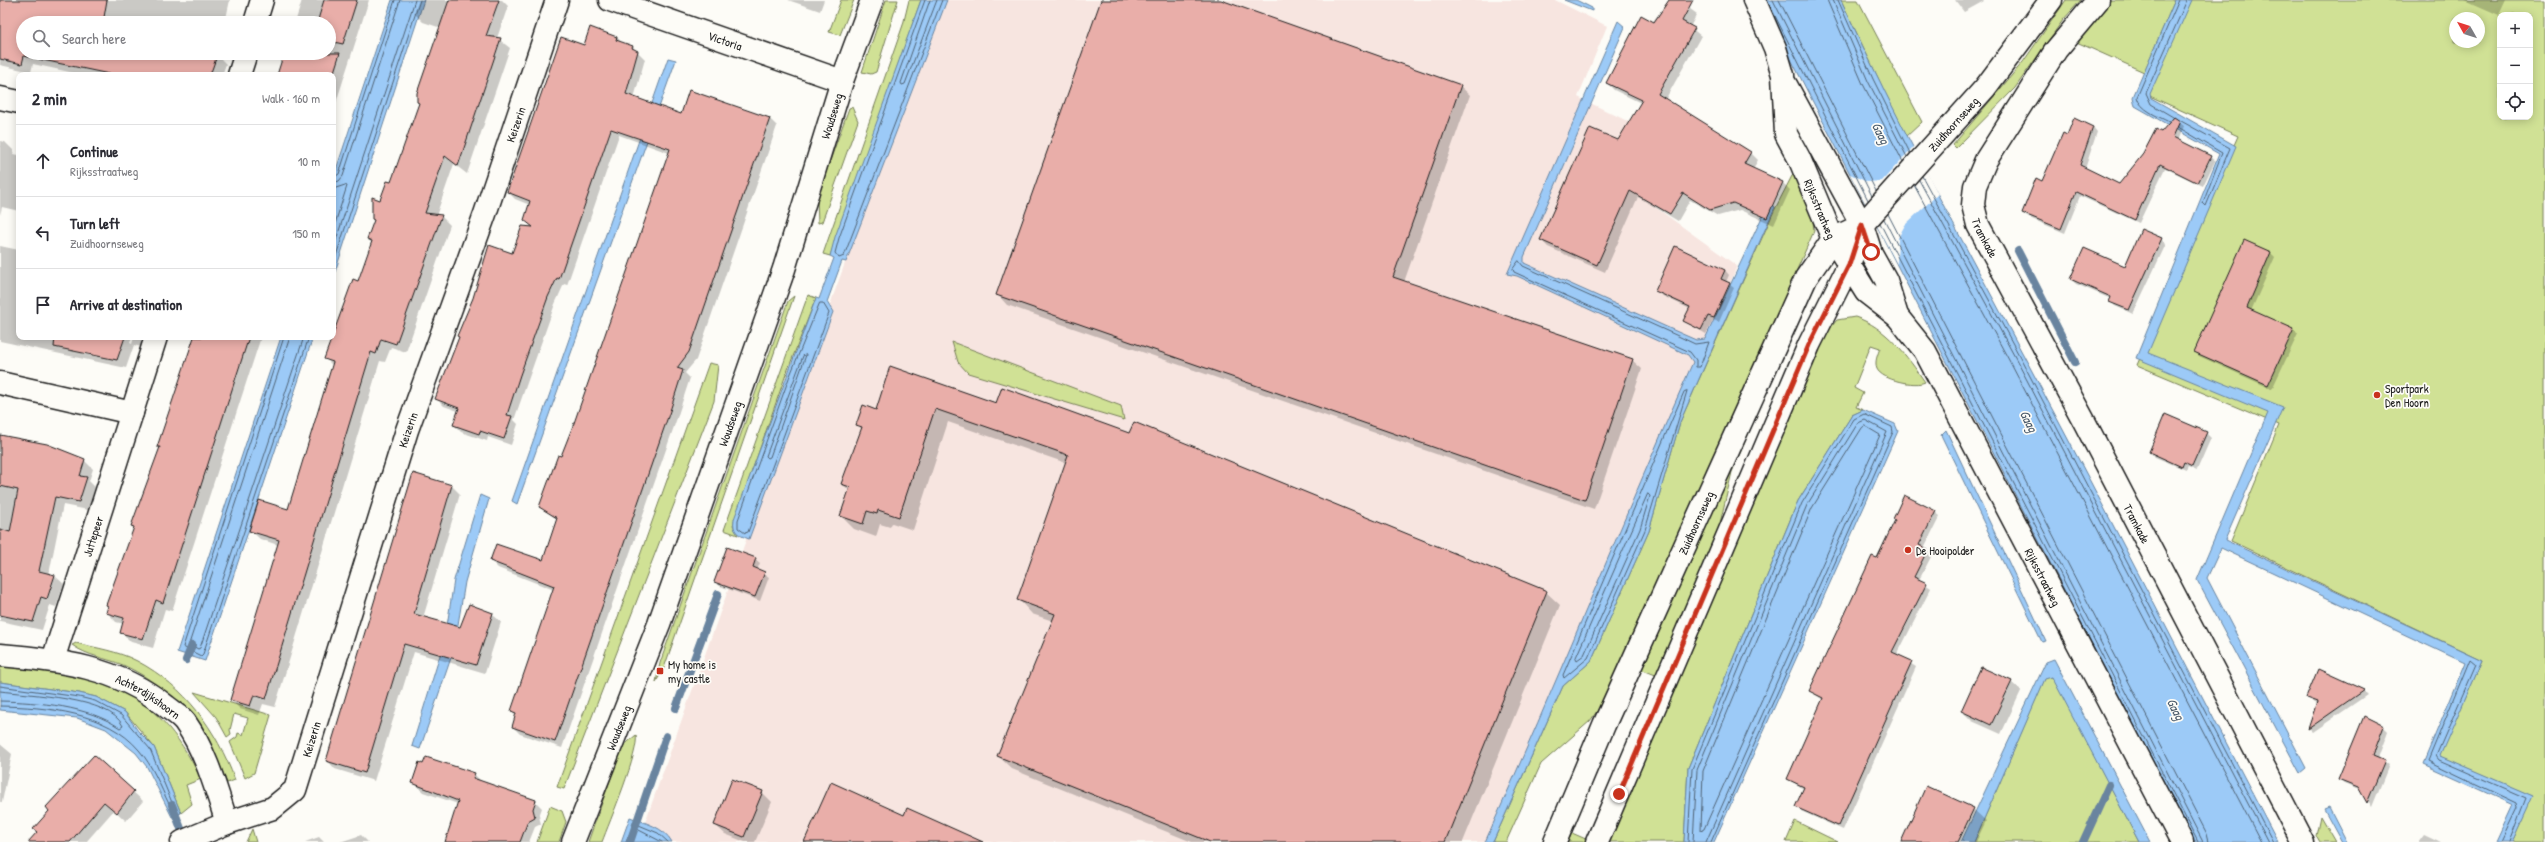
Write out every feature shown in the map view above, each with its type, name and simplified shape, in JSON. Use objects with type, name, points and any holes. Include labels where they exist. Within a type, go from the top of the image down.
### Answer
[{"type":"street","points":[[257,16],[262,0]]},
{"type":"street","name":"Keizerin","points":[[182,842],[217,827],[273,808],[295,790],[407,430],[485,214],[556,0]]},
{"type":"street","name":"Victoria","points":[[610,0],[842,81]]},
{"type":"street","name":"Woudseweg","points":[[573,842],[656,631],[771,306],[842,81],[872,0]]},
{"type":"street","name":"Rijksstraatweg","points":[[1754,0],[1776,48],[1783,80],[1786,134],[1805,170],[1833,240],[1866,292],[1897,316],[1925,351],[2182,842]]},
{"type":"street","name":"Zuidhoornseweg","points":[[1555,842],[1604,725],[1806,278],[1833,240],[1866,219],[1985,88],[2040,8],[2051,0]]},
{"type":"street","name":"Tramkade","points":[[2098,0],[2056,50],[1986,160],[1975,186],[1973,205],[1978,224],[2084,421],[2303,842]]},
{"type":"street","points":[[240,72],[244,60]]},
{"type":"street","name":"Rijksstraatweg","points":[[1783,80],[1866,219],[1871,252],[1886,280],[1897,316]]},
{"type":"street","points":[[0,98],[16,101]]},
{"type":"street","name":"Zuidhoornseweg","points":[[1598,842],[1809,345],[1849,265],[1866,219]]},
{"type":"street","name":"Juttepeer","points":[[53,660],[155,340]]},
{"type":"street","points":[[0,383],[132,413]]},
{"type":"street","name":"Achterdijkshoorn","points":[[0,654],[53,660],[114,675],[155,698],[184,721],[207,763],[217,827]]},
{"type":"shaded area","points":[[939,0],[1555,0],[1607,26],[1578,97],[1666,140],[1637,194],[1737,266],[1586,645],[1495,842],[638,842]]},
{"type":"green space","points":[[841,0],[854,0],[840,35],[829,32]]},
{"type":"green space","points":[[886,0],[898,0],[876,72],[871,74],[862,72]]},
{"type":"green space","points":[[909,0],[921,0],[830,256],[823,254],[903,25]]},
{"type":"green space","points":[[1841,0],[1858,0],[1922,122],[1906,137]]},
{"type":"green space","points":[[2066,0],[2081,0],[2063,20],[2015,88],[1956,148],[1953,145],[2023,62]]},
{"type":"green space","points":[[2107,0],[2175,0],[2144,72],[2072,40]]},
{"type":"green space","name":"Sportpark Den Hoorn","points":[[2185,0],[2545,0],[2545,842],[2512,842],[2532,796],[2439,756],[2482,660],[2231,541],[2279,425],[2137,365],[2238,136],[2143,93]]},
{"type":"green space","points":[[852,107],[858,121],[822,222],[818,223],[817,197],[849,108]]},
{"type":"green space","points":[[1794,172],[1812,212],[1814,231],[1610,693],[1590,721],[1541,764],[1506,842],[1493,842],[1563,686],[1591,661],[1649,531],[1680,422],[1774,211]]},
{"type":"green space","points":[[808,295],[816,298],[785,377],[733,525],[738,535],[724,530]]},
{"type":"green space","points":[[794,296],[664,668],[656,682],[660,663],[788,301]]},
{"type":"green space","points":[[1855,317],[1886,335],[1911,362],[1925,382],[1914,384],[1899,382],[1880,373],[1876,364],[1880,348],[1871,345],[1854,388],[1863,393],[1856,407],[1863,410],[1852,415],[1798,501],[1688,768],[1684,842],[1606,842],[1825,334],[1837,320]]},
{"type":"green space","points":[[952,342],[1121,406],[1124,420],[968,373],[958,362]]},
{"type":"green space","points":[[1780,360],[1732,472],[1717,536],[1658,676],[1638,668]]},
{"type":"green space","points":[[709,363],[718,365],[714,401],[564,789],[557,787]]},
{"type":"green space","points":[[76,643],[107,650],[130,658],[154,671],[170,683],[185,697],[209,727],[219,744],[235,780],[227,783],[216,756],[203,734],[184,710],[162,689],[123,665],[90,654],[72,645]]},
{"type":"green space","points":[[0,666],[67,675],[95,681],[120,690],[143,704],[164,722],[183,747],[201,779],[186,785],[192,804],[181,813],[154,747],[125,712],[96,697],[79,693],[0,682]]},
{"type":"green space","points":[[2053,677],[2139,842],[1974,842],[2045,678]]},
{"type":"green space","points":[[194,692],[271,715],[254,773],[245,778],[230,742],[237,737],[238,733],[243,735],[248,718],[234,714],[230,730],[231,734],[227,737],[216,717]]},
{"type":"green space","points":[[636,735],[636,743],[629,770],[602,842],[588,842],[622,747]]},
{"type":"green space","points":[[550,806],[562,811],[566,822],[559,842],[537,842]]},
{"type":"green space","points":[[2320,816],[2335,842],[2320,842],[2316,835]]},
{"type":"green space","points":[[1795,821],[1838,842],[1786,842]]},
{"type":"green space","points":[[252,829],[256,842],[246,842]]},
{"type":"green space","points":[[1572,833],[1588,840],[1587,842],[1568,842]]},
{"type":"water","points":[[392,0],[424,0],[336,269],[336,170]]},
{"type":"water","points":[[921,0],[947,0],[846,262],[842,261],[827,302],[833,312],[749,539],[742,536],[735,530],[734,519],[816,298],[819,299],[834,258],[830,256],[835,237]]},
{"type":"water","points":[[1564,0],[1576,0],[1592,8],[1592,11]]},
{"type":"water","name":"Gaag","points":[[1763,0],[1841,0],[1884,90],[1930,180],[2088,477],[2278,842],[2194,842],[1778,34]]},
{"type":"water","points":[[2175,0],[2192,0],[2150,94],[2151,98],[2236,146],[2148,353],[2283,407],[2225,540],[2482,660],[2440,756],[2533,796],[2512,842],[2496,842],[2513,805],[2423,764],[2465,663],[2221,548],[2207,578],[2306,768],[2300,773],[2197,580],[2268,413],[2136,358],[2219,154],[2135,106],[2133,97]]},
{"type":"water","points":[[1618,21],[1625,27],[1524,257],[1524,263],[1696,340],[1705,339],[1762,217],[1771,205],[1775,207],[1680,422],[1649,531],[1591,661],[1563,686],[1493,842],[1485,842],[1693,362],[1688,355],[1517,276],[1507,274]]},
{"type":"water","points":[[668,58],[676,60],[517,504],[512,501]]},
{"type":"water","points":[[280,340],[312,340],[205,661],[177,652]]},
{"type":"water","points":[[1863,410],[1895,424],[1898,431],[1714,842],[1684,842],[1688,768],[1798,501],[1852,415]]},
{"type":"water","points":[[1946,430],[2046,641],[2042,642],[1941,435]]},
{"type":"water","points":[[480,495],[489,499],[465,582],[454,649],[420,749],[412,746],[445,639],[454,580]]},
{"type":"water","points":[[2054,659],[2150,842],[2139,842],[2052,677],[2045,679],[1974,842],[1961,842],[2046,662]]},
{"type":"water","points":[[0,682],[79,693],[96,697],[125,712],[138,731],[154,747],[181,813],[172,817],[147,767],[136,753],[106,729],[77,718],[0,710]]},
{"type":"water","points":[[2329,807],[2347,842],[2342,842],[2324,809]]},
{"type":"water","points":[[630,817],[659,829],[669,837],[672,842],[621,842]]},
{"type":"pier","points":[[1914,146],[1938,194],[1905,225],[1898,238],[1897,264],[1850,174],[1867,182],[1882,181]]},
{"type":"building","points":[[0,0],[107,0],[104,16],[16,16],[16,60],[23,60],[22,64],[0,59]]},
{"type":"building","points":[[324,0],[357,0],[343,44],[336,42],[336,16],[319,16]]},
{"type":"building","points":[[449,0],[499,0],[486,36],[501,38],[458,166],[445,156],[425,213],[442,215],[396,344],[381,339],[376,354],[371,352],[266,699],[254,695],[250,706],[230,700],[279,540],[249,531],[259,500],[288,509],[333,362],[324,359],[331,340],[336,340],[336,326],[353,279],[358,281],[372,241],[367,239],[374,220],[372,219],[372,197],[380,200],[387,181],[391,182],[419,103],[417,102],[417,93]]},
{"type":"building","points":[[1101,0],[1221,0],[1461,85],[1393,277],[1633,359],[1585,500],[996,295]]},
{"type":"building","points":[[1669,0],[1693,0],[1682,21],[1695,28],[1658,94],[1751,152],[1744,164],[1783,182],[1767,218],[1733,203],[1710,210],[1683,193],[1670,214],[1630,191],[1597,265],[1540,240],[1590,128],[1618,140],[1642,100],[1606,83],[1641,15],[1654,22]]},
{"type":"building","points":[[590,27],[617,37],[616,40],[633,46],[632,48],[638,51],[626,94],[681,114],[689,90],[770,118],[689,352],[677,368],[683,370],[670,411],[555,742],[512,727],[516,713],[511,711],[554,586],[490,561],[496,544],[543,560],[557,518],[539,507],[558,455],[561,456],[574,423],[670,149],[611,129],[559,279],[557,278],[548,297],[520,375],[507,415],[512,416],[504,439],[480,431],[479,434],[453,425],[459,408],[435,399],[459,337],[457,336],[473,298],[489,245],[512,253],[522,226],[533,227],[524,220],[530,201],[507,192],[561,37],[584,45]]},
{"type":"building","points":[[336,53],[340,53],[334,72],[278,72],[282,60],[336,60]]},
{"type":"building","points":[[43,60],[215,60],[211,72],[100,72]]},
{"type":"building","points":[[2174,117],[2180,121],[2173,137],[2211,156],[2198,183],[2160,164],[2135,220],[2076,192],[2061,229],[2022,213],[2036,178],[2042,181],[2063,133],[2067,135],[2074,118],[2093,127],[2080,165],[2119,184],[2143,154],[2156,129],[2161,132]]},
{"type":"building","points":[[2141,229],[2162,238],[2129,310],[2109,302],[2111,297],[2070,279],[2084,248],[2125,266]]},
{"type":"building","points":[[2244,240],[2271,252],[2247,308],[2294,329],[2268,385],[2194,352]]},
{"type":"building","points":[[1675,246],[1725,270],[1721,279],[1730,283],[1714,318],[1708,316],[1701,330],[1683,321],[1690,307],[1655,291]]},
{"type":"building","points":[[55,340],[124,340],[117,360],[54,347]]},
{"type":"building","points":[[193,340],[248,340],[163,603],[156,600],[143,639],[120,633],[124,618],[106,613],[108,606],[106,605],[134,527],[131,526],[160,447],[157,447]]},
{"type":"building","points":[[890,366],[996,403],[1002,387],[1129,433],[1134,422],[1547,591],[1445,842],[1210,842],[997,756],[1055,614],[1017,600],[1068,455],[935,409],[899,517],[878,510],[877,514],[867,511],[863,524],[840,516],[850,487],[841,484],[862,427],[856,425],[863,405],[876,410]]},
{"type":"building","points":[[2165,414],[2207,432],[2192,466],[2184,462],[2182,467],[2149,452]]},
{"type":"building","points":[[0,435],[47,444],[85,459],[80,476],[87,477],[79,502],[55,497],[39,571],[55,575],[47,599],[41,597],[33,622],[0,615],[0,529],[10,532],[18,490],[0,486]]},
{"type":"building","points":[[413,473],[452,485],[414,614],[460,627],[469,604],[493,613],[476,665],[404,644],[365,773],[326,761]]},
{"type":"building","points":[[1904,495],[1936,511],[1919,545],[1928,549],[1914,577],[1927,583],[1892,652],[1912,661],[1838,826],[1795,807],[1804,787],[1787,779],[1823,698],[1809,691],[1872,556],[1877,558],[1895,520],[1893,519]]},
{"type":"building","points":[[727,547],[756,558],[753,567],[765,572],[755,597],[714,582]]},
{"type":"building","points":[[1981,667],[2012,681],[1991,725],[1961,711]]},
{"type":"building","points":[[2318,669],[2364,690],[2308,729],[2317,702],[2306,698]]},
{"type":"building","points":[[2364,716],[2384,726],[2373,755],[2385,760],[2367,803],[2358,787],[2338,779]]},
{"type":"building","points":[[94,755],[134,791],[117,813],[104,802],[70,842],[28,842],[37,832],[33,829],[49,811],[46,807]]},
{"type":"building","points":[[426,757],[475,773],[473,778],[536,800],[533,809],[535,817],[528,821],[520,842],[445,842],[458,801],[412,783],[419,762],[423,764]]},
{"type":"building","points":[[732,779],[763,791],[744,837],[714,825]]},
{"type":"building","points":[[831,782],[904,815],[907,808],[983,842],[804,842]]},
{"type":"building","points":[[1926,786],[1974,808],[1958,842],[1901,842]]},
{"type":"waterway","points":[[2018,251],[2075,362]]},
{"type":"waterway","points":[[676,708],[718,594]]},
{"type":"waterway","points":[[186,660],[192,645]]},
{"type":"waterway","points":[[630,842],[666,736]]},
{"type":"waterway","points":[[2083,842],[2109,785]]},
{"type":"waterway","points":[[172,805],[185,839]]},
{"type":"place","name":"Sportpark Den Hoorn","points":[[2377,395]]},
{"type":"place","name":"De Hooipolder","points":[[1908,550]]},
{"type":"place","name":"My home is my castle","points":[[660,671]]},
{"type":"route","points":[[1619,794],[1809,345],[1849,265],[1862,225],[1871,252]]}]
